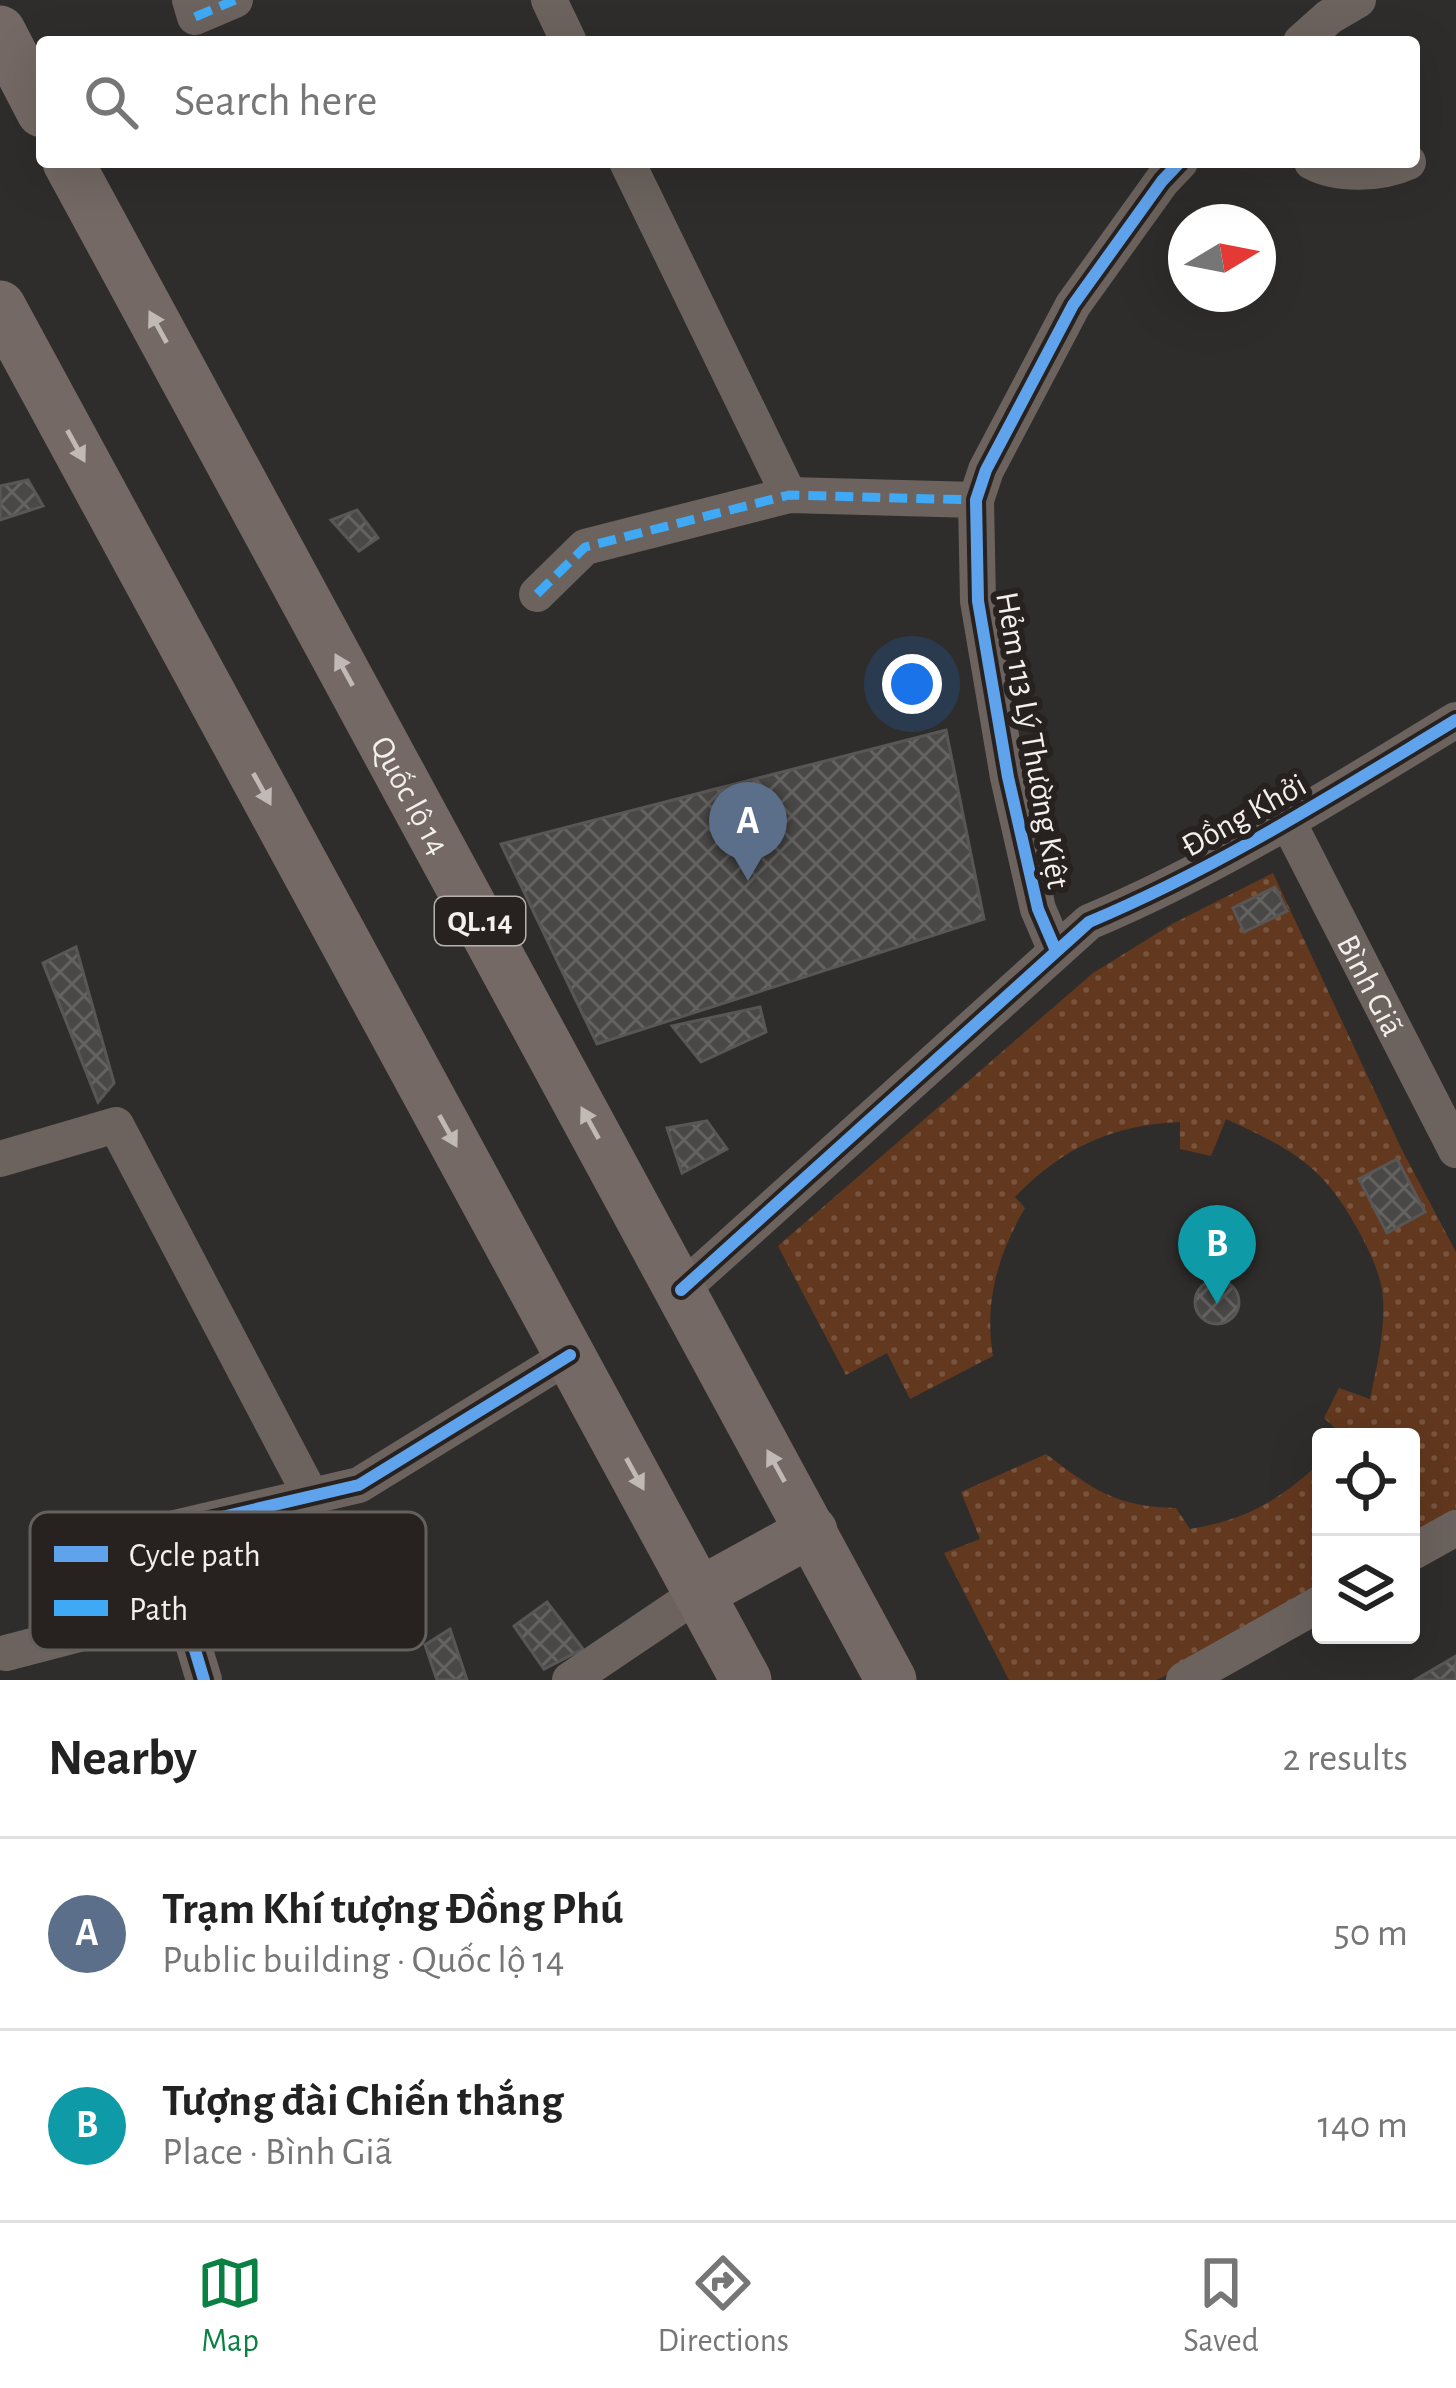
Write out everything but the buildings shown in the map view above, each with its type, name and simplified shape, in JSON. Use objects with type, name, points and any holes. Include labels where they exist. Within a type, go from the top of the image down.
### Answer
[{"type":"highway","points":[[0,32],[36,101]]},
{"type":"highway","name":"Quốc lộ 14","points":[[71,168],[891,1680]]},
{"type":"highway","points":[[0,306],[699,1593],[736,1675]]},
{"type":"highway","points":[[699,1593],[812,1531]]},
{"type":"street","points":[[193,9],[235,0]]},
{"type":"street","points":[[549,0],[566,36]]},
{"type":"street","points":[[1307,36],[1337,6]]},
{"type":"street","points":[[631,168],[789,495]]},
{"type":"street","name":"Hẻm 113 Lý Thường Kiệt","points":[[1056,951],[1038,909],[1008,777],[978,601],[976,500],[986,470],[1072,305],[1174,168]]},
{"type":"street","points":[[1339,168],[1395,168]]},
{"type":"street","points":[[537,594],[585,547],[789,495],[976,500]]},
{"type":"street","name":"Đồng Khởi","points":[[681,1290],[1089,922],[1162,890],[1288,822],[1456,720]]},
{"type":"street","name":"Bình Giã","points":[[1288,822],[1456,1150]]},
{"type":"street","points":[[0,1159],[116,1125],[310,1495]]},
{"type":"street","points":[[240,1512],[359,1485],[570,1354]]},
{"type":"street","points":[[1420,1548],[1456,1528]]},
{"type":"street","points":[[570,1680],[699,1593]]},
{"type":"street","points":[[1184,1680],[1312,1608]]},
{"type":"street","points":[[6,1653],[30,1647]]},
{"type":"street","points":[[195,1650],[204,1680]]},
{"type":"shaded area","points":[[1273,873],[1402,1150],[1456,1252],[1456,1534],[1420,1554],[1420,1428],[1335,1428],[1324,1418],[1339,1388],[1370,1399],[1383,1324],[1376,1267],[1348,1213],[1321,1177],[1290,1152],[1250,1130],[1226,1119],[1211,1156],[1180,1149],[1180,1122],[1132,1128],[1090,1142],[1051,1165],[1015,1197],[1025,1208],[996,1279],[990,1317],[993,1356],[910,1399],[887,1353],[846,1375],[778,1246],[1093,973],[1172,924]]},
{"type":"shaded area","points":[[1046,1454],[1106,1494],[1137,1504],[1176,1508],[1190,1529],[1261,1506],[1312,1470],[1312,1609],[1156,1680],[1009,1680],[944,1553],[980,1539],[961,1492]]},
{"type":"marked path","points":[[195,17],[235,0]]},
{"type":"marked path","points":[[537,594],[585,547],[789,495],[976,500]]},
{"type":"cycle path","points":[[1056,951],[1038,909],[1008,777],[978,601],[976,500],[986,470],[1073,305],[1174,168]]},
{"type":"cycle path","points":[[681,1290],[1089,922],[1230,853],[1456,720]]},
{"type":"cycle path","points":[[243,1512],[359,1485],[570,1355]]},
{"type":"cycle path","points":[[195,1650],[204,1680]]},
{"type":"place","name":"Trạm Khí tượng Đồng Phú","points":[[748,881]]},
{"type":"place","name":"Tượng đài Chiến thắng","points":[[1217,1304]]}]
